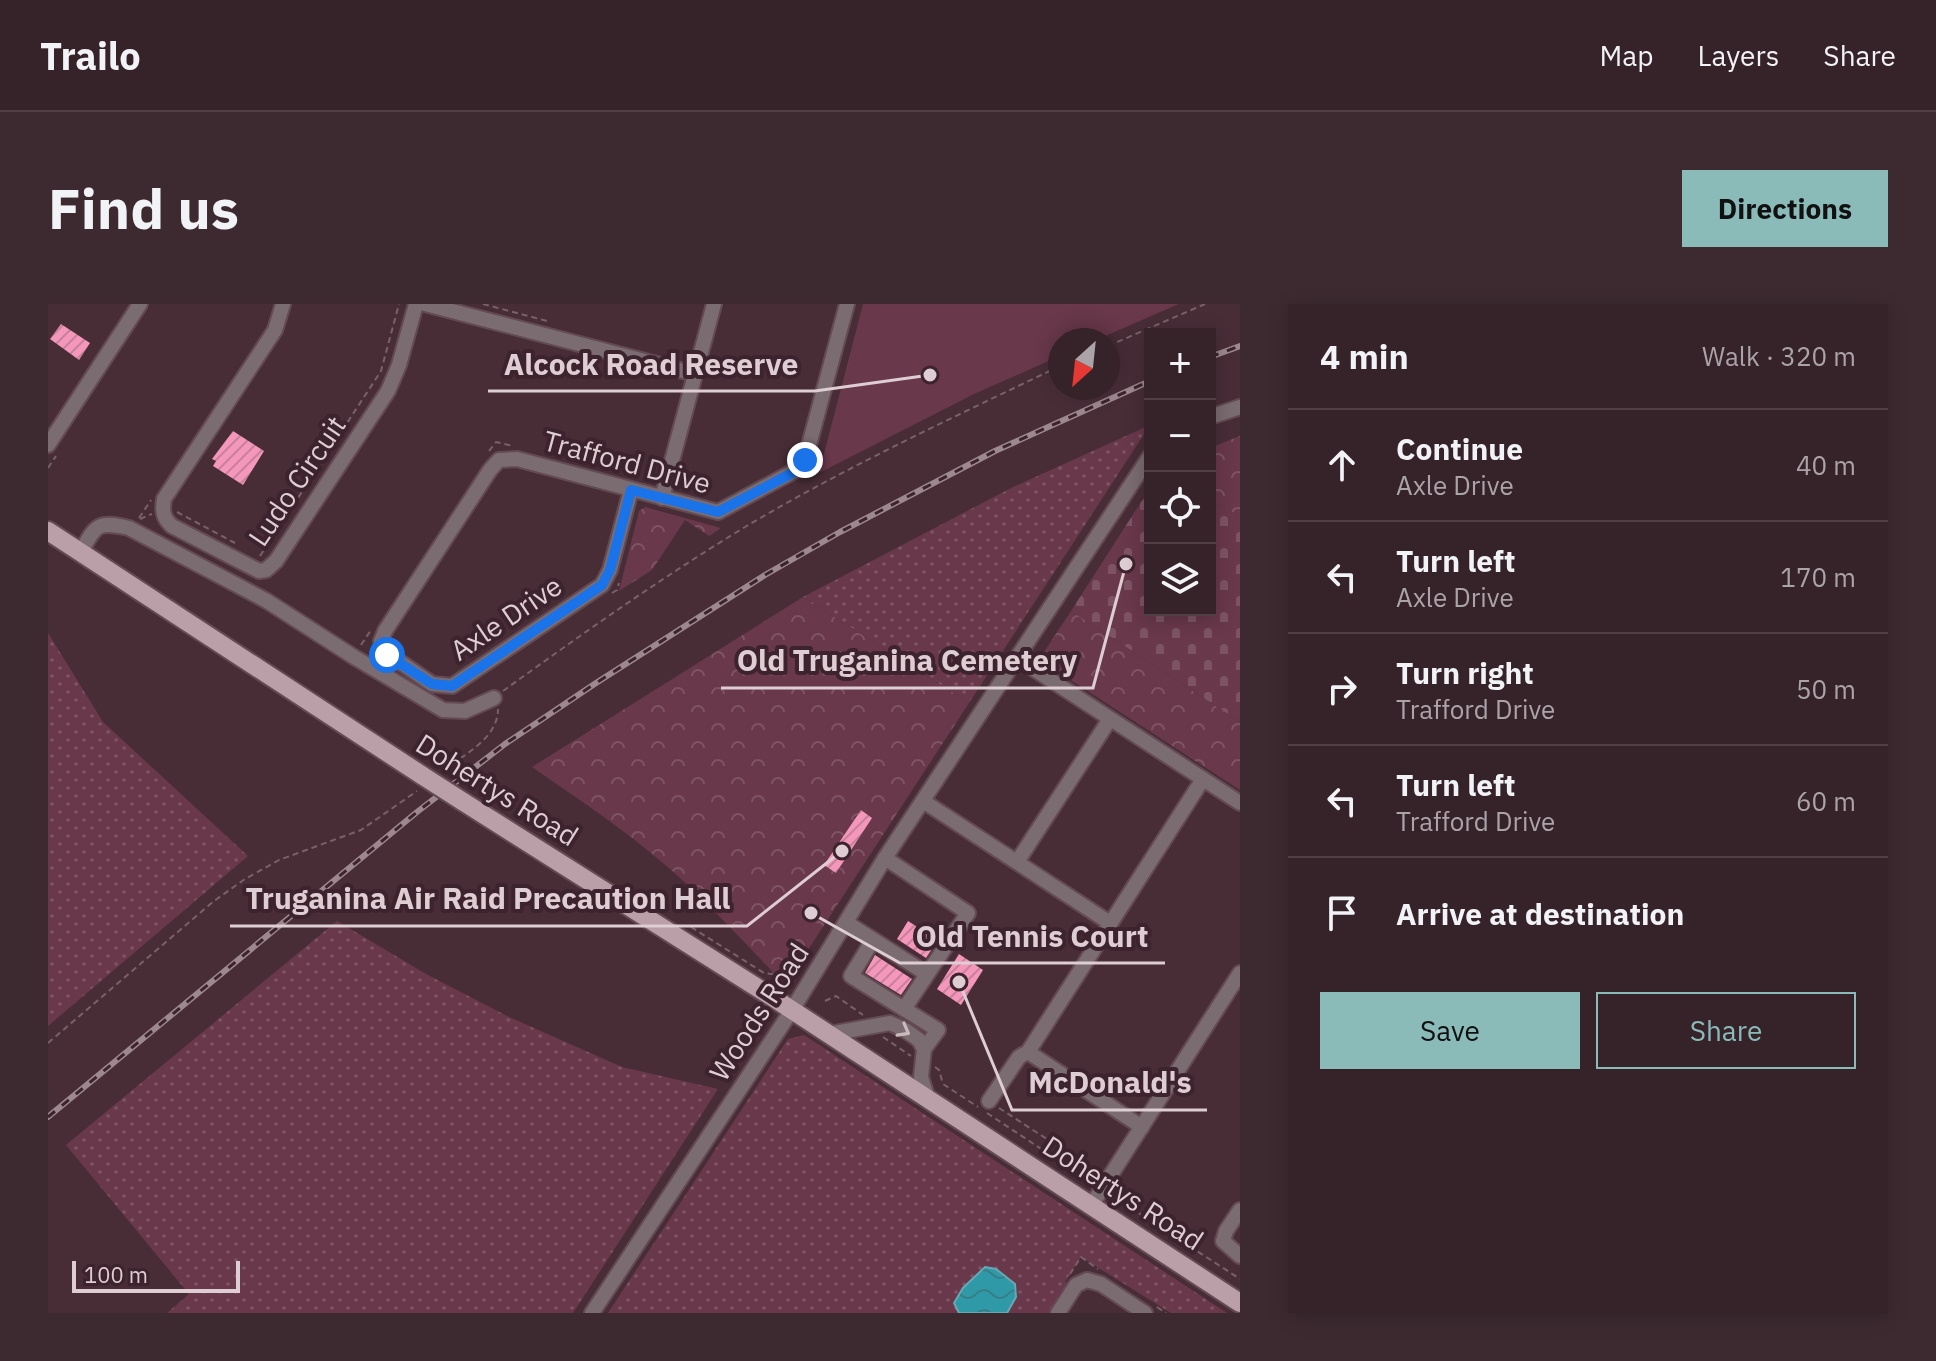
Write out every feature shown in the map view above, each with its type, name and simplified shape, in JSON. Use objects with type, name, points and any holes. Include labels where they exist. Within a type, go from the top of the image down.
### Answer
[{"type":"main road","name":"Dohertys Road","points":[[48,531],[1240,1303]]},
{"type":"street","points":[[48,445],[140,304]]},
{"type":"street","points":[[165,509],[164,499],[275,330],[283,304]]},
{"type":"street","name":"Ludo Circuit","points":[[165,509],[167,521],[172,526],[252,568],[266,570],[274,565],[388,391],[399,365],[416,304]]},
{"type":"street","points":[[425,304],[695,374]]},
{"type":"street","points":[[662,498],[714,304]]},
{"type":"street","name":"Trafford Drive","points":[[499,460],[517,459],[722,512],[801,467],[847,304]]},
{"type":"street","points":[[1216,415],[1240,407]]},
{"type":"street","name":"Axle Drive","points":[[499,460],[383,636],[382,647],[387,655],[438,686],[452,686],[602,585],[610,570],[631,490]]},
{"type":"street","name":"Woods Road","points":[[592,1313],[792,1010],[885,858],[1144,465]]},
{"type":"street","points":[[81,552],[99,526],[106,522],[129,528],[267,601],[443,710],[465,711],[494,698]]},
{"type":"street","points":[[1017,658],[1240,803]]},
{"type":"street","points":[[1017,862],[1110,719]]},
{"type":"street","points":[[989,1101],[1019,1057],[1028,1052],[1203,779]]},
{"type":"street","points":[[923,801],[1110,923]]},
{"type":"street","points":[[885,858],[968,913],[904,1009]]},
{"type":"street","points":[[847,923],[927,974]]},
{"type":"street","points":[[873,940],[851,976],[938,1030],[924,1049],[921,1077],[928,1099]]},
{"type":"street","points":[[1091,1206],[1240,973]]},
{"type":"street","points":[[829,1034],[890,1023],[919,1040],[924,1049]]},
{"type":"street","points":[[1028,1052],[1142,1127]]},
{"type":"street","points":[[1240,1210],[1223,1241],[1240,1256]]},
{"type":"street","points":[[1058,1313],[1075,1287],[1087,1280],[1101,1284],[1145,1313]]},
{"type":"path","points":[[274,565],[260,556],[381,371],[399,304]]},
{"type":"path","points":[[1120,341],[1205,304]]},
{"type":"path","points":[[48,1043],[214,901],[245,879],[279,860],[361,830],[483,741],[495,726],[499,711],[494,698],[618,607],[747,526],[902,442],[1048,372]]},
{"type":"path","points":[[129,528],[139,519],[165,509],[233,542]]},
{"type":"path","points":[[695,929],[764,973],[785,976]]},
{"type":"path","points":[[989,1101],[1109,1179]]},
{"type":"path","points":[[1067,1278],[1081,1257],[1087,1261]]},
{"type":"green space","points":[[863,304],[1179,304],[1120,330],[1048,328],[1048,361],[974,394],[819,473]]},
{"type":"green space","points":[[1144,428],[1144,434],[969,703],[803,597],[1013,487]]},
{"type":"green space","points":[[1240,436],[1240,517],[1216,502],[1216,446]]},
{"type":"green space","points":[[1144,497],[1144,616],[1216,616],[1216,502],[1240,517],[1240,722],[1071,611]]},
{"type":"green space","points":[[645,507],[721,528],[709,536],[685,520],[652,570],[619,591],[639,511]]},
{"type":"green space","points":[[803,597],[969,703],[787,982],[780,983],[775,980],[771,970],[671,869],[532,767]]},
{"type":"green space","points":[[1071,611],[1240,722],[1240,790],[1043,662],[1042,655]]},
{"type":"green space","points":[[48,633],[103,722],[248,856],[48,1026]]},
{"type":"green space","points":[[815,889],[831,900],[807,937],[790,927]]},
{"type":"green space","points":[[337,921],[426,974],[507,1016],[622,1067],[718,1089],[573,1313],[167,1313],[189,1294],[66,1145]]},
{"type":"green space","points":[[804,1035],[1227,1313],[1171,1313],[1081,1257],[1065,1282],[1071,1283],[1052,1313],[608,1313],[788,1039]]},
{"type":"water","points":[[985,1267],[996,1269],[1015,1284],[1016,1297],[1007,1313],[959,1313],[954,1303],[963,1288]]},
{"type":"building","points":[[61,324],[90,343],[79,360],[50,339]]},
{"type":"building","points":[[233,431],[264,451],[243,485],[213,466],[216,461],[212,459]]},
{"type":"building","points":[[861,810],[872,818],[836,873],[824,865]]},
{"type":"building","points":[[908,921],[938,940],[926,958],[897,939]]},
{"type":"building","points":[[959,954],[983,970],[961,1005],[937,989]]},
{"type":"building","points":[[875,955],[912,979],[901,995],[865,973]]},
{"type":"railway","points":[[1216,355],[1240,346]]},
{"type":"railway","points":[[48,1117],[417,812],[505,744],[596,683],[765,575],[840,532],[995,451],[1144,384]]},
{"type":"place","name":"Alcock Road Reserve","points":[[930,375]]},
{"type":"place","name":"Old Truganina Cemetery","points":[[1126,564]]},
{"type":"place","name":"Truganina Air Raid Precaution Hall","points":[[842,851]]},
{"type":"place","name":"Old Tennis Court","points":[[811,913]]},
{"type":"place","name":"McDonald's","points":[[959,982]]},
{"type":"route","points":[[387,655],[432,684],[452,686],[602,585],[610,570],[631,490],[718,512],[794,472],[805,460]]}]
